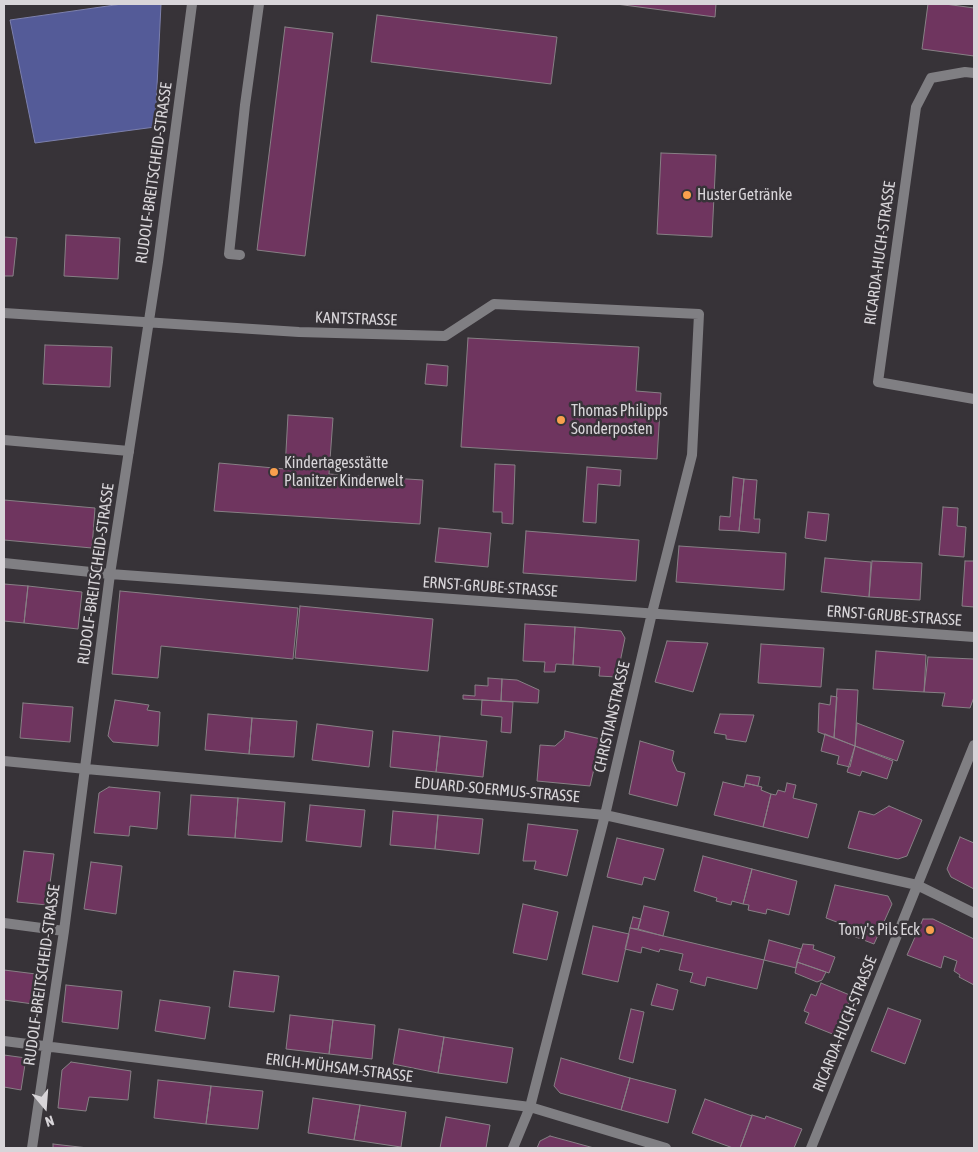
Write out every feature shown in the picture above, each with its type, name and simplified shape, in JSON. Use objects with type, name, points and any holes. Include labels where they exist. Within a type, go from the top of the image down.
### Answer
[{"type":"street","name":"RUDOLF-BREITSCHEID-STRASSE","points":[[32,1148],[64,931],[110,574],[148,323],[192,4]]},
{"type":"street","points":[[240,255],[229,254],[258,4]]},
{"type":"street","name":"RICARDA-HUCH-STRASSE","points":[[974,74],[965,72],[930,78],[916,107],[878,382],[974,399]]},
{"type":"street","name":"KANTSTRASSE","points":[[4,313],[299,332],[445,336],[494,304],[699,314]]},
{"type":"street","name":"CHRISTIANSTRASSE","points":[[513,1148],[530,1107],[605,815],[652,613],[692,455],[699,314]]},
{"type":"street","points":[[4,440],[128,451]]},
{"type":"street","name":"ERNST-GRUBE-STRASSE","points":[[4,563],[110,574],[974,637]]},
{"type":"street","name":"RICARDA-HUCH-STRASSE","points":[[811,1148],[974,745]]},
{"type":"street","name":"EDUARD-SOERMUS-STRASSE","points":[[4,761],[605,815],[917,885],[974,913]]},
{"type":"street","points":[[4,923],[64,931]]},
{"type":"street","name":"ERICH-MÜHSAM-STRASSE","points":[[4,1041],[530,1107],[666,1148]]},
{"type":"water","points":[[122,4],[161,4],[155,127],[35,143],[10,20]]},
{"type":"building","points":[[616,4],[716,4],[715,17]]},
{"type":"building","points":[[928,4],[974,8],[974,56],[922,49]]},
{"type":"building","points":[[377,15],[557,37],[551,84],[371,62]]},
{"type":"building","points":[[285,27],[333,33],[305,256],[257,250]]},
{"type":"building","name":"Huster Getränke","points":[[661,153],[716,155],[712,237],[657,234]]},
{"type":"building","points":[[66,235],[120,238],[118,279],[64,276]]},
{"type":"building","points":[[4,237],[17,238],[13,276],[4,276]]},
{"type":"building","name":"Thomas Philipps Sonderposten","points":[[468,338],[639,347],[636,391],[661,393],[657,459],[461,447]]},
{"type":"building","points":[[45,345],[112,347],[110,387],[43,384]]},
{"type":"building","points":[[427,364],[448,366],[447,386],[425,384]]},
{"type":"building","name":"Kindertagesstätte Planitzer Kinderwelt","points":[[288,415],[333,418],[329,474],[423,480],[420,524],[214,511],[219,463],[285,469]]},
{"type":"building","points":[[495,464],[515,465],[513,524],[502,523],[502,512],[493,512]]},
{"type":"building","points":[[587,467],[621,470],[620,486],[598,484],[596,523],[583,522]]},
{"type":"building","points":[[733,477],[744,479],[739,531],[719,530],[720,516],[730,517]]},
{"type":"building","points":[[744,479],[757,480],[754,519],[760,519],[759,533],[739,531]]},
{"type":"building","points":[[4,500],[95,508],[92,548],[4,540]]},
{"type":"building","points":[[943,507],[958,508],[957,526],[966,527],[964,557],[939,555]]},
{"type":"building","points":[[808,512],[829,514],[826,541],[805,538]]},
{"type":"building","points":[[439,528],[491,533],[488,567],[435,562]]},
{"type":"building","points":[[526,531],[639,540],[636,581],[523,573]]},
{"type":"building","points":[[679,546],[786,553],[784,590],[676,582]]},
{"type":"building","points":[[825,558],[871,562],[869,597],[821,592]]},
{"type":"building","points":[[872,561],[922,563],[920,600],[869,597]]},
{"type":"building","points":[[965,561],[974,561],[974,607],[962,606]]},
{"type":"building","points":[[4,584],[28,586],[24,623],[4,621]]},
{"type":"building","points":[[28,586],[82,592],[78,629],[24,623]]},
{"type":"building","points":[[120,591],[298,608],[293,659],[161,646],[158,678],[112,674]]},
{"type":"building","points":[[300,606],[433,619],[428,671],[295,658]]},
{"type":"building","points":[[525,624],[575,627],[573,665],[556,664],[555,672],[544,672],[545,662],[523,661]]},
{"type":"building","points":[[575,627],[621,631],[625,638],[617,677],[599,676],[600,667],[573,665]]},
{"type":"building","points":[[667,641],[708,643],[693,692],[655,682]]},
{"type":"building","points":[[761,644],[824,648],[821,687],[758,683]]},
{"type":"building","points":[[876,651],[926,655],[924,692],[873,689]]},
{"type":"building","points":[[928,657],[974,659],[974,697],[970,708],[942,706],[945,693],[924,692]]},
{"type":"building","points":[[488,678],[502,679],[501,701],[463,699],[463,695],[475,696],[475,685],[488,686]]},
{"type":"building","points":[[502,679],[517,680],[539,690],[538,703],[501,701]]},
{"type":"building","points":[[837,689],[858,690],[855,746],[834,738]]},
{"type":"building","points":[[831,696],[837,697],[834,738],[818,732],[819,703],[830,705]]},
{"type":"building","points":[[115,700],[149,705],[147,710],[160,712],[158,746],[113,742],[108,736]]},
{"type":"building","points":[[482,700],[513,702],[511,733],[501,732],[502,717],[481,715]]},
{"type":"building","points":[[23,703],[73,707],[70,742],[20,738]]},
{"type":"building","points":[[208,714],[252,718],[249,754],[205,750]]},
{"type":"building","points":[[720,714],[754,715],[746,742],[726,739],[726,735],[714,733]]},
{"type":"building","points":[[252,718],[297,721],[294,757],[249,754]]},
{"type":"building","points":[[857,723],[904,741],[897,761],[855,746]]},
{"type":"building","points":[[317,724],[373,731],[369,767],[312,760]]},
{"type":"building","points":[[393,731],[440,736],[436,772],[390,767]]},
{"type":"building","points":[[565,731],[601,739],[590,786],[537,781],[540,745],[555,746],[564,738]]},
{"type":"building","points":[[825,734],[855,746],[850,767],[837,764],[839,756],[821,751]]},
{"type":"building","points":[[440,736],[487,741],[483,777],[436,772]]},
{"type":"building","points":[[640,741],[674,751],[672,760],[677,771],[685,773],[677,806],[629,794]]},
{"type":"building","points":[[855,746],[893,761],[887,779],[862,771],[860,776],[847,772]]},
{"type":"building","points":[[747,775],[760,777],[758,786],[745,783]]},
{"type":"building","points":[[723,782],[744,787],[745,783],[762,787],[761,790],[771,794],[763,827],[714,815]]},
{"type":"building","points":[[787,783],[796,785],[793,798],[817,804],[808,838],[763,827],[771,794],[776,795],[778,790],[785,792]]},
{"type":"building","points":[[109,787],[160,792],[157,829],[130,826],[129,836],[94,833],[99,793]]},
{"type":"building","points":[[191,795],[238,798],[235,838],[188,835]]},
{"type":"building","points":[[238,798],[285,802],[282,842],[235,838]]},
{"type":"building","points":[[310,805],[365,810],[361,847],[306,841]]},
{"type":"building","points":[[889,806],[922,820],[907,856],[898,859],[848,848],[859,811],[874,815]]},
{"type":"building","points":[[393,811],[438,815],[435,849],[390,845]]},
{"type":"building","points":[[438,815],[483,819],[479,854],[435,849]]},
{"type":"building","points":[[528,824],[578,830],[567,876],[534,869],[536,861],[523,861]]},
{"type":"building","points":[[960,837],[974,843],[974,889],[951,877],[947,869]]},
{"type":"building","points":[[617,838],[664,849],[655,880],[644,877],[642,885],[607,877]]},
{"type":"building","points":[[24,851],[54,854],[47,905],[17,902]]},
{"type":"building","points":[[703,856],[752,869],[743,904],[732,901],[731,905],[716,901],[717,898],[694,891]]},
{"type":"building","points":[[91,862],[122,866],[116,914],[84,909]]},
{"type":"building","points":[[752,869],[797,881],[789,915],[767,909],[766,914],[748,910],[749,905],[743,904]]},
{"type":"building","points":[[835,885],[888,896],[892,904],[874,944],[840,931],[842,924],[826,918]]},
{"type":"building","points":[[523,904],[558,912],[547,960],[513,953]]},
{"type":"building","points":[[644,906],[669,912],[663,936],[638,929]]},
{"type":"building","points":[[633,917],[641,919],[638,929],[630,928]]},
{"type":"building","points":[[923,919],[933,919],[974,939],[974,985],[959,977],[960,975],[954,971],[957,961],[944,956],[941,968],[907,955]]},
{"type":"building","points":[[593,926],[629,934],[618,982],[582,974]]},
{"type":"building","points":[[630,928],[764,960],[757,989],[707,977],[705,986],[690,982],[693,973],[679,970],[683,954],[660,949],[659,952],[642,947],[641,953],[625,949]]},
{"type":"building","points":[[769,940],[801,949],[796,968],[764,960]]},
{"type":"building","points":[[803,944],[814,945],[813,949],[835,957],[829,973],[797,962]]},
{"type":"building","points":[[797,962],[826,972],[822,980],[817,982],[795,973]]},
{"type":"building","points":[[4,970],[36,974],[33,1004],[4,1000]]},
{"type":"building","points":[[234,971],[279,976],[274,1012],[229,1007]]},
{"type":"building","points":[[821,983],[852,996],[847,1008],[850,1009],[842,1027],[838,1026],[835,1035],[805,1023],[809,1013],[804,1011],[811,994],[816,996]]},
{"type":"building","points":[[657,984],[678,990],[673,1010],[651,1005]]},
{"type":"building","points":[[66,985],[122,991],[118,1029],[62,1022]]},
{"type":"building","points":[[160,1000],[210,1007],[205,1039],[155,1031]]},
{"type":"building","points":[[888,1008],[921,1020],[905,1064],[871,1051]]},
{"type":"building","points":[[631,1009],[644,1012],[633,1063],[619,1059]]},
{"type":"building","points":[[290,1015],[333,1020],[329,1054],[286,1049]]},
{"type":"building","points":[[333,1020],[375,1025],[372,1059],[329,1054]]},
{"type":"building","points":[[399,1029],[444,1037],[438,1073],[393,1064]]},
{"type":"building","points":[[444,1037],[513,1048],[507,1083],[438,1073]]},
{"type":"building","points":[[4,1055],[26,1058],[21,1090],[4,1087]]},
{"type":"building","points":[[561,1058],[630,1078],[621,1110],[560,1093],[554,1086]]},
{"type":"building","points":[[71,1062],[131,1071],[128,1100],[89,1097],[86,1111],[58,1108],[62,1070]]},
{"type":"building","points":[[630,1078],[676,1090],[668,1123],[621,1110]]},
{"type":"building","points":[[158,1080],[211,1086],[206,1124],[154,1118]]},
{"type":"building","points":[[211,1086],[263,1091],[258,1129],[206,1124]]},
{"type":"building","points":[[313,1098],[360,1105],[354,1140],[308,1133]]},
{"type":"building","points":[[705,1099],[752,1116],[740,1148],[733,1148],[692,1133]]},
{"type":"building","points":[[360,1105],[406,1112],[401,1147],[354,1140]]},
{"type":"building","points":[[752,1115],[765,1119],[766,1116],[802,1129],[794,1148],[740,1148]]},
{"type":"building","points":[[446,1117],[490,1125],[486,1148],[440,1148]]},
{"type":"building","points":[[550,1136],[594,1148],[537,1148],[540,1141]]},
{"type":"building","points":[[53,1144],[88,1148],[53,1148]]},
{"type":"place","name":"Huster Getränke","points":[[687,195]]},
{"type":"place","name":"Thomas Philipps Sonderposten","points":[[561,420]]},
{"type":"place","name":"Kindertagesstätte Planitzer Kinderwelt","points":[[274,472]]},
{"type":"place","name":"Tony's Pils Eck","points":[[930,930]]}]
